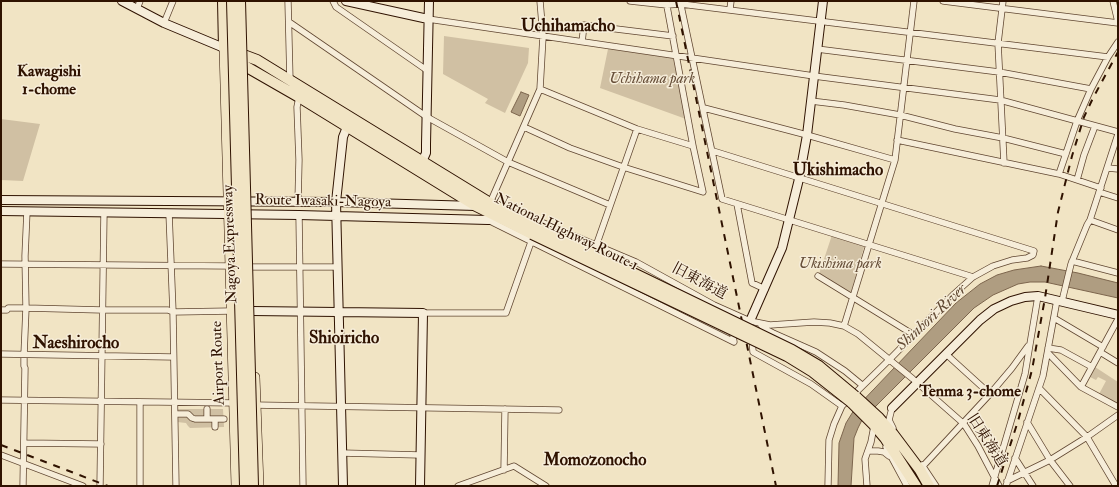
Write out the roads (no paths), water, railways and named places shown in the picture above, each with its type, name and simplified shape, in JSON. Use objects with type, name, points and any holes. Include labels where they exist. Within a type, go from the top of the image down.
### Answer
[{"type":"highway","points":[[223,1],[224,48]]},
{"type":"highway","name":"Nagoya Expressway","points":[[232,1],[245,486]]},
{"type":"highway","name":"Nagoya Expressway","points":[[240,1],[253,486]]},
{"type":"highway","points":[[245,1],[245,55]]},
{"type":"highway","name":"National Highway Route 1","points":[[224,48],[257,60],[492,205],[533,234]]},
{"type":"highway","name":"National Highway Route 1","points":[[224,48],[245,66],[299,97],[476,206],[787,356],[813,372],[877,422],[920,470],[928,486]]},
{"type":"highway","name":"National Highway Route 1","points":[[877,422],[916,486]]},
{"type":"main road","name":"Airport Route","points":[[224,48],[236,486]]},
{"type":"main road","points":[[245,55],[252,311],[259,486]]},
{"type":"street","points":[[122,1],[139,5],[164,23],[224,48]]},
{"type":"street","points":[[164,23],[173,1]]},
{"type":"street","points":[[288,1],[290,81]]},
{"type":"street","points":[[333,1],[336,7],[428,71]]},
{"type":"street","points":[[346,1],[428,19],[814,76],[1000,100],[1077,120],[1118,133],[1108,168],[1090,220],[1072,263],[1065,292],[1059,300],[1043,376],[1006,484]]},
{"type":"street","points":[[422,162],[426,153],[429,1]]},
{"type":"street","points":[[492,205],[508,162],[540,89],[542,36],[540,1]]},
{"type":"street","points":[[630,1],[666,3],[681,2],[730,10],[1108,57]]},
{"type":"street","points":[[730,10],[731,1]]},
{"type":"street","points":[[824,1],[807,135],[790,219],[782,248],[750,321],[753,352],[811,384],[842,406]]},
{"type":"street","points":[[844,326],[894,160],[914,1]]},
{"type":"street","points":[[943,1],[1118,23],[1113,1]]},
{"type":"street","points":[[1003,1],[998,43],[1004,163]]},
{"type":"street","points":[[681,2],[722,199],[973,277]]},
{"type":"street","points":[[524,127],[570,148],[623,167],[703,192],[666,3]]},
{"type":"street","points":[[289,22],[427,117],[508,162],[610,205]]},
{"type":"street","points":[[582,42],[584,24],[673,36]]},
{"type":"street","points":[[1060,174],[1077,120],[1091,89],[1118,42]]},
{"type":"street","points":[[818,49],[999,72],[1091,89]]},
{"type":"street","points":[[540,89],[637,129],[693,146]]},
{"type":"street","points":[[298,202],[299,160],[297,107],[299,97]]},
{"type":"street","points":[[811,101],[900,115],[1066,154]]},
{"type":"street","points":[[704,108],[894,160]]},
{"type":"street","points":[[1077,180],[1084,155],[1095,126]]},
{"type":"street","points":[[343,486],[336,202],[343,137],[347,127]]},
{"type":"street","points":[[596,246],[637,129]]},
{"type":"street","points":[[897,140],[1060,174],[1118,198]]},
{"type":"street","points":[[713,151],[1034,251],[1033,256],[992,266],[973,277],[954,294],[891,360],[862,385],[842,406],[829,440],[828,486]]},
{"type":"street","points":[[1108,168],[1118,169]]},
{"type":"street","name":"Route Iwasaki-Nagoya","points":[[1,200],[336,202],[476,206],[492,205]]},
{"type":"street","points":[[737,204],[752,283],[765,289]]},
{"type":"street","name":"旧東海道","points":[[492,205],[505,207],[636,262],[714,304],[750,321],[770,325],[814,322],[844,326],[858,334],[891,360],[964,424],[999,486]]},
{"type":"street","name":"Route Iwasaki-Nagoya","points":[[1,211],[299,214],[488,220],[501,219]]},
{"type":"street","points":[[23,486],[25,400],[24,355],[26,308],[25,264],[27,211]]},
{"type":"street","points":[[100,486],[104,212]]},
{"type":"street","points":[[169,213],[173,312],[176,486]]},
{"type":"street","points":[[299,214],[303,486]]},
{"type":"street","points":[[488,220],[533,234],[703,327],[734,342],[730,312]]},
{"type":"street","points":[[1090,220],[1118,230]]},
{"type":"street","points":[[252,311],[506,313],[533,234]]},
{"type":"street","points":[[1072,263],[1118,273]]},
{"type":"street","points":[[1,264],[230,266]]},
{"type":"street","points":[[251,267],[338,267]]},
{"type":"street","points":[[818,276],[914,335]]},
{"type":"street","points":[[992,486],[1025,374],[1038,296]]},
{"type":"street","points":[[867,486],[865,459],[877,422],[892,408],[915,381],[946,354],[980,320],[994,309],[1011,301],[1025,297],[1038,296],[1118,315]]},
{"type":"street","points":[[703,327],[714,304]]},
{"type":"street","points":[[1,310],[6,310],[8,308],[26,308],[168,310],[173,312],[231,311]]},
{"type":"street","points":[[420,486],[423,313]]},
{"type":"street","points":[[1054,318],[1102,350],[1118,363]]},
{"type":"street","points":[[1081,387],[1118,319]]},
{"type":"street","points":[[759,324],[773,333],[816,352],[846,371],[862,385]]},
{"type":"street","points":[[924,466],[964,424],[1012,368],[1029,345]]},
{"type":"street","points":[[1048,350],[1061,350],[1092,367]]},
{"type":"street","points":[[1048,350],[1081,387],[1118,407]]},
{"type":"street","points":[[1,354],[174,357]]},
{"type":"street","points":[[946,354],[990,394]]},
{"type":"street","points":[[1039,388],[1087,438],[1116,486]]},
{"type":"street","points":[[1,400],[234,402],[256,405],[559,410]]},
{"type":"street","points":[[140,402],[140,486]]},
{"type":"street","points":[[892,408],[889,420],[890,425],[924,466],[936,486]]},
{"type":"street","points":[[207,409],[207,419]]},
{"type":"street","points":[[504,470],[505,409]]},
{"type":"street","points":[[177,414],[188,414],[195,419],[224,418]]},
{"type":"street","points":[[1006,484],[1087,438],[1118,416]]},
{"type":"street","points":[[215,419],[215,427]]},
{"type":"street","points":[[877,422],[898,434]]},
{"type":"street","points":[[877,422],[879,436],[907,486]]},
{"type":"street","points":[[1027,422],[1050,460],[1070,486]]},
{"type":"street","points":[[24,443],[101,444]]},
{"type":"street","points":[[868,451],[884,452],[891,458]]},
{"type":"street","points":[[342,453],[420,455]]},
{"type":"street","points":[[1,455],[83,486]]},
{"type":"street","points":[[1015,458],[1033,486]]},
{"type":"street","points":[[458,486],[514,466],[546,486]]},
{"type":"railway","points":[[676,1],[776,486]]},
{"type":"railway","points":[[997,486],[1018,421],[1032,370],[1058,212],[1072,156],[1084,117],[1118,52]]},
{"type":"railway","points":[[1,445],[108,486]]},
{"type":"district","name":"Uchihamacho","points":[[568,27]]},
{"type":"district","name":"Kawagishi 1-chome","points":[[49,82]]},
{"type":"district","name":"Ukishimacho","points":[[838,171]]},
{"type":"district","name":"Shioiricho","points":[[344,339]]},
{"type":"district","name":"Naeshirocho","points":[[76,344]]},
{"type":"district","name":"Tenma 3-chome","points":[[970,393]]},
{"type":"district","name":"Momozonocho","points":[[595,461]]},
{"type":"park label","name":"Uchihama park","points":[[652,80]]},
{"type":"park label","name":"Ukishima park","points":[[840,265]]},
{"type":"water label","name":"Shinhori River","points":[[932,318]]}]
